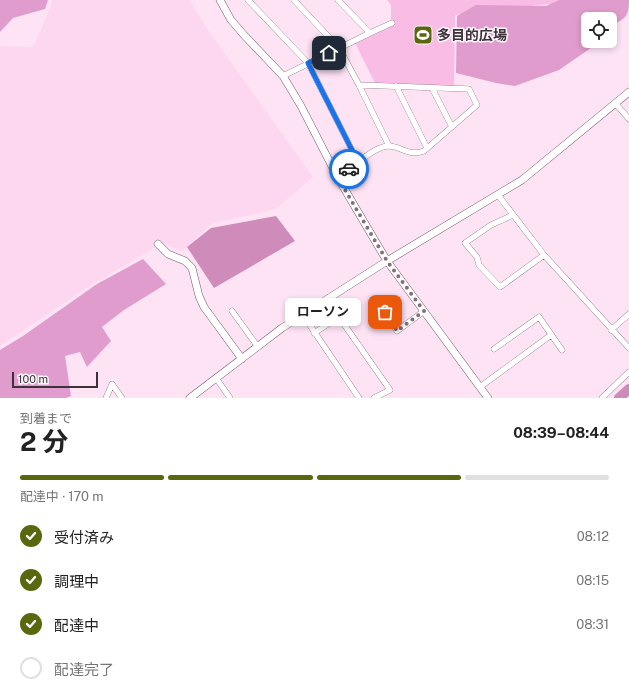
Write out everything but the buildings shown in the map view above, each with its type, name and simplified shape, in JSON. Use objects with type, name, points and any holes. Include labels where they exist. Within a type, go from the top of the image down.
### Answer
[{"type":"street","points":[[220,0],[232,20],[244,35],[283,76],[338,178],[387,261],[488,398]]},
{"type":"street","points":[[248,0],[308,63],[358,162]]},
{"type":"street","points":[[294,0],[339,48],[389,146]]},
{"type":"street","points":[[339,1],[370,33]]},
{"type":"street","points":[[283,76],[392,23]]},
{"type":"street","points":[[338,178],[377,149],[389,146],[410,153],[418,153],[427,148],[477,105],[469,89],[359,85]]},
{"type":"street","points":[[396,86],[427,148]]},
{"type":"street","points":[[432,88],[452,126]]},
{"type":"street","points":[[190,398],[282,328],[387,261],[522,180],[629,92]]},
{"type":"street","points":[[615,103],[629,119]]},
{"type":"street","points":[[498,195],[544,255],[629,348]]},
{"type":"street","points":[[513,215],[492,225],[465,243],[477,257],[480,265],[500,287],[544,255]]},
{"type":"street","points":[[158,244],[168,254],[184,261],[192,268],[197,289],[204,307],[242,359]]},
{"type":"street","points":[[232,311],[258,347]]},
{"type":"street","points":[[385,312],[397,331],[424,311]]},
{"type":"street","points":[[611,330],[629,314]]},
{"type":"street","points":[[303,315],[359,398]]},
{"type":"street","points":[[314,333],[339,316],[390,390],[374,398]]},
{"type":"street","points":[[494,349],[538,317],[562,350]]},
{"type":"street","points":[[480,387],[551,335]]},
{"type":"street","points":[[602,398],[629,372]]},
{"type":"street","points":[[216,378],[230,398]]},
{"type":"street","points":[[106,398],[112,384],[122,398]]},
{"type":"shaded area","points":[[0,0],[48,0],[45,9],[13,18],[0,32]]},
{"type":"shaded area","points":[[52,0],[189,0],[208,30],[313,177],[276,209],[211,224],[182,251],[162,243],[85,289],[0,346],[0,46],[32,47],[38,37]]},
{"type":"shaded area","points":[[387,0],[582,0],[455,15],[454,86],[375,83],[355,43],[391,27],[391,5]]},
{"type":"shaded area","points":[[559,0],[629,0],[627,15],[617,23],[617,12],[581,12],[581,48],[591,48],[559,70],[515,86],[456,73],[457,16],[476,5],[546,6]]},
{"type":"shaded area","points":[[276,216],[295,241],[214,288],[187,247],[211,228]]},
{"type":"shaded area","points":[[143,259],[166,284],[124,310],[102,327],[111,341],[87,367],[80,352],[65,356],[71,396],[66,398],[0,398],[0,350],[23,336],[97,284]]},
{"type":"waterway","points":[[619,398],[629,389]]},
{"type":"way so far","points":[[349,169],[338,178],[387,261],[424,311],[397,331],[385,312]]},
{"type":"place","name":"多目的広場","points":[[423,35]]},
{"type":"place","name":"ローソン","points":[[385,312]]},
{"type":"route","points":[[329,53],[308,63],[358,162],[349,169]]}]
